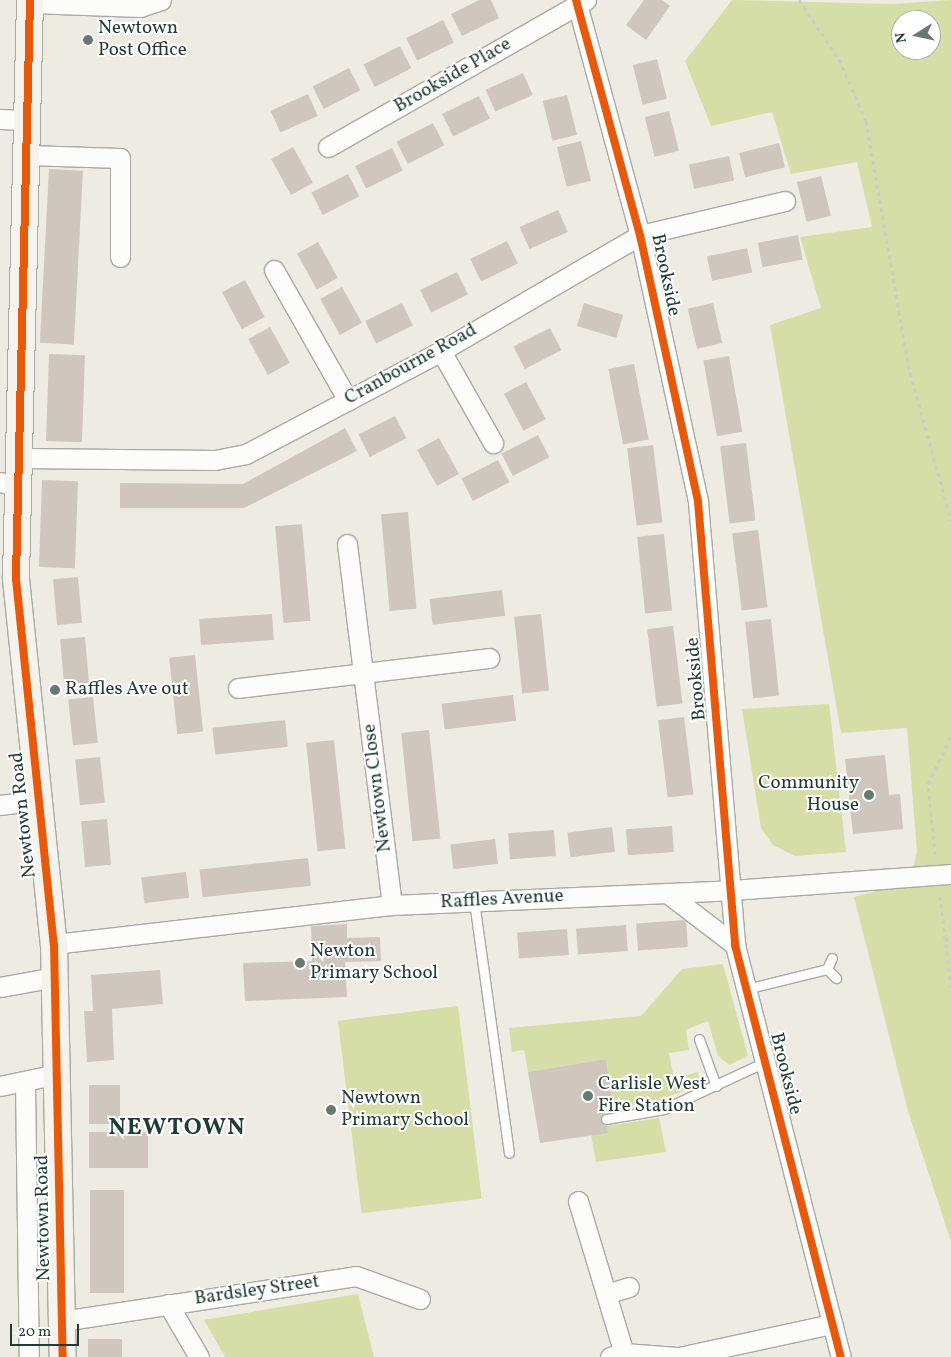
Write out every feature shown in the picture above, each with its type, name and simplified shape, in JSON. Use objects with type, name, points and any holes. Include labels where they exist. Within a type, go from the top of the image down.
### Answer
[{"type":"main road","name":"Newtown Road","points":[[30,2],[22,458],[10,484],[16,579],[54,944],[63,1357]]},
{"type":"street","points":[[30,2],[140,7],[162,0]]},
{"type":"street","name":"Brookside Place","points":[[328,147],[580,1]]},
{"type":"street","name":"Brookside","points":[[580,1],[640,235],[698,502],[732,890],[735,945],[841,1357]]},
{"type":"street","points":[[0,119],[28,120]]},
{"type":"street","points":[[27,155],[120,158],[120,257]]},
{"type":"street","name":"Cranbourne Road","points":[[22,458],[215,460],[246,454],[441,351],[640,235],[785,200]]},
{"type":"street","points":[[274,270],[348,400]]},
{"type":"street","points":[[441,351],[493,443]]},
{"type":"street","name":"Newtown Close","points":[[348,544],[392,905]]},
{"type":"street","points":[[238,688],[364,671],[488,658]]},
{"type":"street","points":[[0,805],[39,800]]},
{"type":"street","name":"Raffles Avenue","points":[[54,944],[392,905],[732,890],[951,874]]},
{"type":"street","points":[[667,893],[735,945]]},
{"type":"street","points":[[0,987],[55,978]]},
{"type":"street","points":[[0,1086],[25,1084],[58,1074]]},
{"type":"street","points":[[25,1084],[28,1357]]},
{"type":"street","points":[[578,1201],[606,1294],[617,1355],[678,1357],[832,1324]]},
{"type":"street","name":"Bardsley Street","points":[[62,1321],[356,1276],[420,1299]]},
{"type":"street","points":[[606,1294],[629,1287]]},
{"type":"street","points":[[168,1304],[199,1357]]},
{"type":"lane","points":[[474,901],[509,1153]]},
{"type":"lane","points":[[827,969],[832,958]]},
{"type":"lane","points":[[746,989],[827,969]]},
{"type":"lane","points":[[827,969],[836,978]]},
{"type":"lane","points":[[699,1039],[716,1086]]},
{"type":"lane","points":[[606,1119],[664,1109],[765,1062]]},
{"type":"path","points":[[799,0],[839,60],[866,121],[908,365],[951,520]]},
{"type":"path","points":[[945,940],[951,939]]},
{"type":"green space","points":[[732,0],[892,4],[951,0],[951,1241],[908,1111],[854,897],[909,882],[917,852],[907,728],[841,733],[770,325],[821,308],[800,237],[872,227],[857,162],[791,174],[772,112],[711,126],[685,61]]},
{"type":"green space","points":[[829,704],[846,852],[795,856],[773,845],[761,828],[742,709]]},
{"type":"green space","points":[[723,964],[748,1056],[729,1065],[718,1056],[708,1021],[686,1030],[689,1050],[669,1053],[674,1079],[697,1072],[702,1083],[658,1101],[613,1107],[606,1059],[528,1072],[524,1050],[512,1052],[509,1028],[641,1016],[682,969]]},
{"type":"green space","points":[[458,1006],[482,1199],[362,1213],[338,1021]]},
{"type":"green space","points":[[659,1118],[666,1152],[596,1162],[591,1135],[607,1126]]},
{"type":"green space","points":[[358,1294],[374,1357],[225,1357],[204,1320]]},
{"type":"building","points":[[479,0],[491,0],[499,18],[462,36],[451,14]]},
{"type":"building","points":[[644,0],[662,0],[670,6],[646,40],[626,25]]},
{"type":"building","points":[[443,20],[454,42],[417,60],[406,38]]},
{"type":"building","points":[[400,46],[411,68],[375,87],[363,65]]},
{"type":"building","points":[[657,59],[667,99],[643,105],[633,65]]},
{"type":"building","points":[[349,68],[360,90],[324,109],[312,87]]},
{"type":"building","points":[[523,73],[533,95],[495,112],[486,90]]},
{"type":"building","points":[[308,94],[318,116],[280,133],[271,111]]},
{"type":"building","points":[[567,95],[577,135],[553,141],[543,101]]},
{"type":"building","points":[[479,96],[490,118],[453,136],[442,114]]},
{"type":"building","points":[[669,111],[679,151],[655,157],[645,117]]},
{"type":"building","points":[[433,123],[444,145],[408,164],[396,142]]},
{"type":"building","points":[[581,141],[591,181],[567,187],[557,147]]},
{"type":"building","points":[[779,143],[785,167],[745,177],[739,153]]},
{"type":"building","points":[[293,147],[313,183],[291,195],[271,159]]},
{"type":"building","points":[[392,148],[403,170],[366,188],[355,166]]},
{"type":"building","points":[[729,156],[734,180],[694,189],[689,165]]},
{"type":"building","points":[[49,169],[83,171],[74,345],[40,343]]},
{"type":"building","points":[[348,174],[359,196],[323,215],[311,193]]},
{"type":"building","points":[[821,176],[831,216],[807,222],[797,182]]},
{"type":"building","points":[[558,210],[568,232],[529,249],[520,227]]},
{"type":"building","points":[[798,235],[803,260],[763,267],[758,243]]},
{"type":"building","points":[[507,241],[518,263],[481,281],[470,259]]},
{"type":"building","points":[[318,242],[338,278],[317,289],[297,254]]},
{"type":"building","points":[[747,248],[752,272],[712,281],[707,257]]},
{"type":"building","points":[[457,272],[468,294],[431,312],[420,290]]},
{"type":"building","points":[[245,280],[265,317],[242,329],[222,292]]},
{"type":"building","points":[[342,287],[362,323],[340,335],[320,299]]},
{"type":"building","points":[[402,303],[413,325],[376,343],[365,321]]},
{"type":"building","points":[[584,303],[623,315],[616,338],[577,326]]},
{"type":"building","points":[[713,303],[722,343],[697,349],[688,309]]},
{"type":"building","points":[[270,327],[290,363],[268,375],[248,339]]},
{"type":"building","points":[[550,328],[561,350],[525,369],[513,347]]},
{"type":"building","points":[[49,354],[85,355],[82,442],[46,441]]},
{"type":"building","points":[[729,356],[742,432],[717,436],[703,361]]},
{"type":"building","points":[[634,364],[649,440],[623,445],[608,369]]},
{"type":"building","points":[[526,382],[546,419],[524,431],[504,394]]},
{"type":"building","points":[[395,416],[406,438],[370,457],[358,435]]},
{"type":"building","points":[[345,428],[357,451],[244,508],[120,508],[120,483],[243,484]]},
{"type":"building","points":[[538,435],[549,457],[513,476],[501,454]]},
{"type":"building","points":[[439,438],[459,474],[437,486],[417,450]]},
{"type":"building","points":[[746,443],[756,520],[730,524],[720,446]]},
{"type":"building","points":[[653,445],[663,522],[637,526],[627,448]]},
{"type":"building","points":[[498,460],[509,482],[473,501],[461,479]]},
{"type":"building","points":[[42,480],[78,481],[75,568],[39,567]]},
{"type":"building","points":[[408,512],[416,609],[390,611],[381,514]]},
{"type":"building","points":[[302,524],[310,621],[284,623],[275,526]]},
{"type":"building","points":[[758,530],[768,607],[742,611],[732,533]]},
{"type":"building","points":[[664,534],[672,611],[645,613],[637,537]]},
{"type":"building","points":[[78,577],[82,623],[57,625],[53,579]]},
{"type":"building","points":[[502,590],[505,616],[433,625],[430,599]]},
{"type":"building","points":[[272,614],[274,640],[201,645],[199,619]]},
{"type":"building","points":[[541,614],[549,691],[522,693],[514,617]]},
{"type":"building","points":[[771,619],[779,696],[753,698],[745,622]]},
{"type":"building","points":[[673,626],[683,703],[657,707],[647,629]]},
{"type":"building","points":[[85,637],[89,683],[64,685],[60,639]]},
{"type":"building","points":[[195,655],[203,732],[177,734],[169,658]]},
{"type":"building","points":[[513,695],[516,721],[445,730],[442,704]]},
{"type":"building","points":[[93,697],[98,743],[73,745],[68,700]]},
{"type":"building","points":[[684,717],[694,794],[668,798],[658,720]]},
{"type":"building","points":[[285,720],[288,747],[215,754],[212,728]]},
{"type":"building","points":[[429,730],[440,838],[413,841],[401,733]]},
{"type":"building","points":[[334,740],[345,848],[318,851],[306,743]]},
{"type":"building","name":"Community House","points":[[885,755],[889,795],[900,794],[903,829],[853,834],[845,759]]},
{"type":"building","points":[[100,757],[105,803],[80,805],[75,760]]},
{"type":"building","points":[[107,819],[111,865],[85,867],[81,821]]},
{"type":"building","points":[[672,826],[674,852],[628,855],[626,829]]},
{"type":"building","points":[[612,827],[615,852],[570,857],[567,832]]},
{"type":"building","points":[[554,830],[556,856],[510,859],[508,833]]},
{"type":"building","points":[[495,839],[498,864],[453,869],[450,844]]},
{"type":"building","points":[[308,858],[311,886],[203,897],[200,869]]},
{"type":"building","points":[[186,872],[189,898],[145,903],[141,877]]},
{"type":"building","points":[[686,920],[688,947],[638,950],[636,923]]},
{"type":"building","name":"Newton Primary School","points":[[347,924],[347,938],[380,937],[381,961],[345,962],[347,997],[245,1001],[243,963],[312,961],[311,926]]},
{"type":"building","points":[[626,925],[628,951],[578,954],[576,928]]},
{"type":"building","points":[[567,929],[569,955],[519,958],[517,932]]},
{"type":"building","points":[[160,970],[163,1004],[112,1009],[114,1060],[87,1062],[84,1011],[93,1011],[91,975]]},
{"type":"building","points":[[606,1059],[613,1107],[605,1112],[608,1133],[540,1143],[528,1072]]},
{"type":"building","points":[[89,1085],[120,1085],[120,1124],[89,1124]]},
{"type":"building","points":[[89,1132],[148,1132],[148,1168],[89,1168]]},
{"type":"building","points":[[90,1190],[124,1190],[124,1293],[90,1293]]},
{"type":"building","points":[[88,1339],[122,1339],[122,1357],[88,1357]]},
{"type":"cycle path","points":[[30,0],[16,579],[54,944],[63,1357]]},
{"type":"cycle path","points":[[576,0],[640,235],[698,502],[735,945],[841,1357]]},
{"type":"place","name":"Newtown Post Office","points":[[88,40]]},
{"type":"place","name":"Raffles Ave out","points":[[55,690]]},
{"type":"place","name":"Community House","points":[[869,795]]},
{"type":"place","name":"Newton Primary School","points":[[300,963]]},
{"type":"place","name":"Carlisle West Fire Station","points":[[588,1096]]},
{"type":"place","name":"Newtown Primary School","points":[[331,1110]]},
{"type":"district","name":"NEWTOWN","points":[[177,1129]]}]
